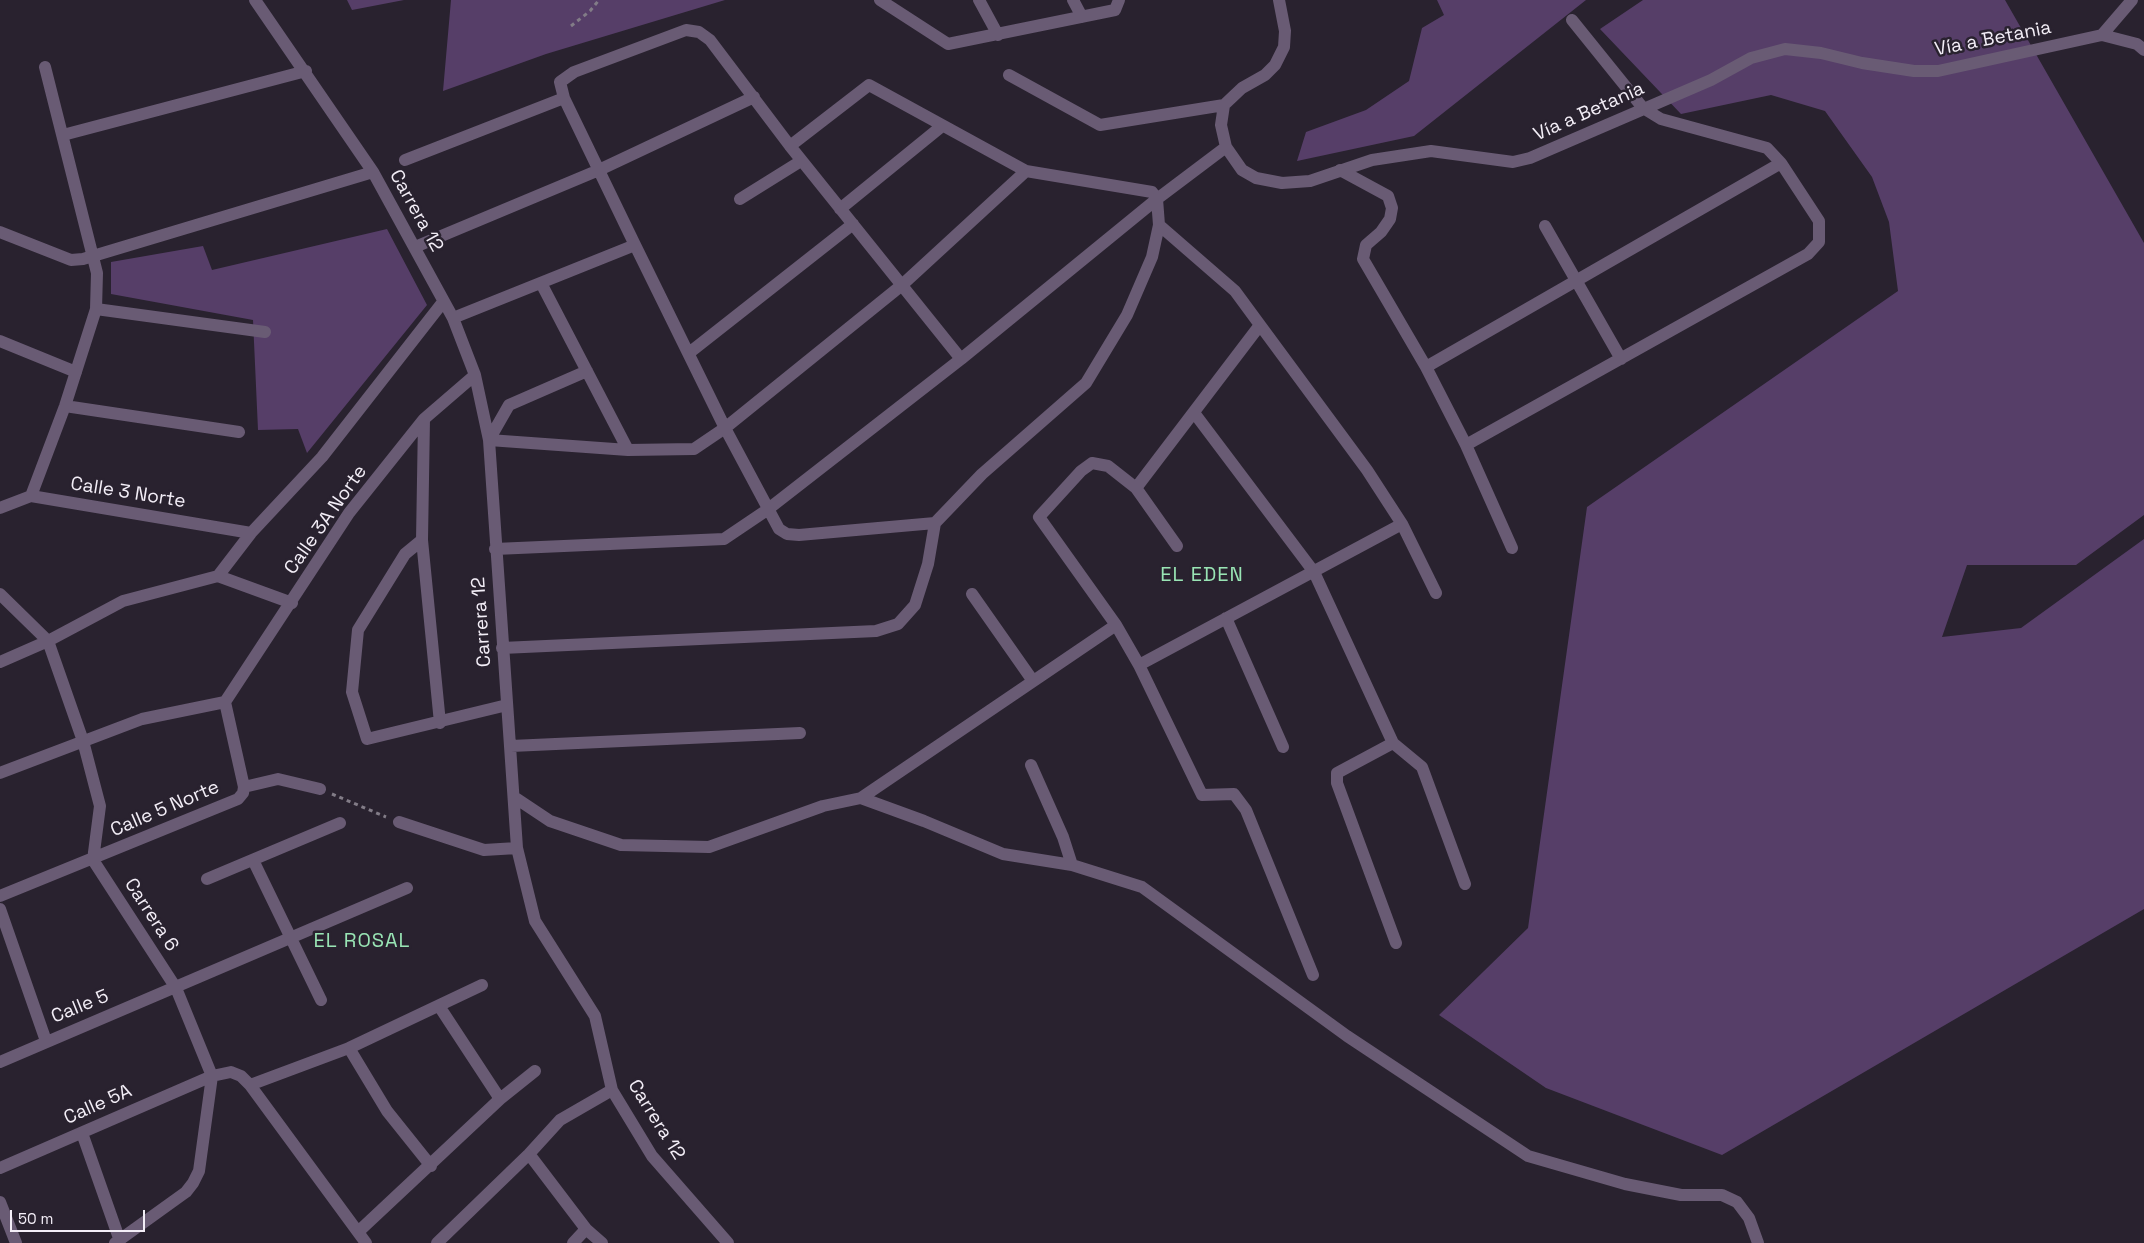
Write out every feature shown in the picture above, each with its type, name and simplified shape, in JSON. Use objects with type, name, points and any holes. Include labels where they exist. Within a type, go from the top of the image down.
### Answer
[{"type":"street","name":"Carrera 12","points":[[255,0],[306,71],[373,172],[453,318],[475,375],[489,440],[517,848],[535,920],[595,1016],[612,1090],[652,1156],[728,1243]]},
{"type":"street","points":[[880,0],[948,44],[1115,10],[1119,0]]},
{"type":"street","points":[[979,0],[998,34]]},
{"type":"street","points":[[1073,0],[1082,17]]},
{"type":"street","points":[[1009,75],[1100,125],[1224,105],[1242,88],[1265,75],[1274,66],[1284,47],[1285,31],[1279,0]]},
{"type":"street","points":[[2102,35],[2132,0]]},
{"type":"street","points":[[1466,445],[1808,254],[1819,242],[1819,220],[1781,163],[1767,148],[1661,119],[1643,108],[1572,20]]},
{"type":"street","points":[[935,523],[786,534],[779,529],[767,510],[725,428],[635,245],[564,98],[560,82],[574,72],[686,30],[699,32],[710,40],[801,161],[961,359]]},
{"type":"street","name":"Vía a Betania","points":[[1224,105],[1220,125],[1226,148],[1242,170],[1256,178],[1282,184],[1310,181],[1372,160],[1431,151],[1513,162],[1550,150],[1711,80],[1751,58],[1785,48],[1821,53],[1862,63],[1905,70],[1938,71],[2102,35],[2137,44],[2144,50]]},
{"type":"street","points":[[31,496],[65,406],[96,309],[97,273],[94,256],[45,67]]},
{"type":"street","points":[[63,135],[306,71]]},
{"type":"street","points":[[502,648],[876,631],[898,624],[915,605],[928,564],[935,523],[982,474],[1086,383],[1128,315],[1152,257],[1159,225],[1157,199],[1152,192],[1145,189],[1026,171],[869,85],[790,146]]},
{"type":"street","points":[[404,160],[564,98]]},
{"type":"street","points":[[414,247],[599,170],[754,98]]},
{"type":"street","points":[[840,209],[942,126]]},
{"type":"street","points":[[495,549],[724,539],[767,510],[961,359],[1157,199],[1226,148]]},
{"type":"street","points":[[740,199],[801,161]]},
{"type":"street","points":[[1426,367],[1781,163]]},
{"type":"street","points":[[1340,170],[1388,196],[1392,208],[1390,220],[1381,232],[1366,245],[1362,259],[1426,367],[1466,445],[1512,548]]},
{"type":"street","points":[[587,371],[509,405],[489,440],[628,450],[694,449],[725,428],[902,285],[1026,171]]},
{"type":"street","points":[[0,232],[71,260],[94,256],[373,172]]},
{"type":"street","points":[[689,353],[853,224]]},
{"type":"street","points":[[1159,225],[1234,292],[1260,326],[1366,470],[1402,524],[1436,593]]},
{"type":"street","points":[[1545,226],[1621,359]]},
{"type":"street","points":[[453,318],[635,245]]},
{"type":"street","points":[[541,283],[628,450]]},
{"type":"street","points":[[218,576],[251,533],[322,457],[443,302]]},
{"type":"street","points":[[96,309],[265,332]]},
{"type":"street","points":[[1136,488],[1260,326]]},
{"type":"street","points":[[0,341],[76,372]]},
{"type":"street","name":"Calle 3A Norte","points":[[225,702],[292,603],[349,513],[424,419],[475,375]]},
{"type":"street","points":[[65,406],[239,432]]},
{"type":"street","points":[[1194,414],[1314,572],[1393,743],[1422,767],[1465,884]]},
{"type":"street","points":[[424,419],[422,540],[440,722]]},
{"type":"street","points":[[1176,546],[1136,488],[1108,466],[1092,463],[1080,471],[1039,517],[1116,625],[1140,665],[1202,795],[1234,794],[1246,810],[1313,975]]},
{"type":"street","name":"Calle 3 Norte","points":[[1,504],[31,496],[251,533]]},
{"type":"street","points":[[1140,665],[1402,524]]},
{"type":"street","points":[[422,540],[405,554],[358,630],[352,692],[367,739],[507,705]]},
{"type":"street","points":[[0,662],[48,641],[123,601],[218,576],[292,603]]},
{"type":"street","points":[[0,594],[48,641],[83,741],[100,806],[93,860]]},
{"type":"street","points":[[972,594],[1033,681]]},
{"type":"street","points":[[1226,618],[1283,747]]},
{"type":"street","points":[[514,797],[550,822],[621,845],[709,847],[823,806],[861,798],[1116,625]]},
{"type":"street","points":[[0,773],[142,719],[225,702],[244,787],[278,779],[320,789]]},
{"type":"street","points":[[510,746],[800,733]]},
{"type":"street","points":[[1393,743],[1337,773],[1337,783],[1396,943]]},
{"type":"street","points":[[1031,765],[1063,837],[1072,865]]},
{"type":"street","name":"Calle 5 Norte","points":[[0,896],[93,860],[238,799],[243,793],[244,787]]},
{"type":"street","points":[[861,798],[924,821],[1003,854],[1072,865],[1142,887],[1347,1036],[1528,1156],[1625,1184],[1681,1195],[1722,1195],[1737,1202],[1749,1218],[1758,1243]]},
{"type":"street","points":[[398,822],[484,850],[517,848]]},
{"type":"street","points":[[207,879],[340,823]]},
{"type":"street","name":"Carrera 6","points":[[93,860],[176,988],[212,1076]]},
{"type":"street","points":[[253,860],[321,1000]]},
{"type":"street","name":"Calle 5","points":[[0,1062],[406,888]]},
{"type":"street","points":[[0,909],[46,1042]]},
{"type":"street","points":[[366,1243],[250,1085],[349,1048],[482,985]]},
{"type":"street","points":[[439,1006],[500,1099]]},
{"type":"street","points":[[349,1048],[387,1111],[431,1166]]},
{"type":"street","points":[[358,1232],[431,1166],[500,1099],[535,1071]]},
{"type":"street","name":"Calle 5A","points":[[0,1168],[212,1076],[231,1072],[241,1076],[250,1085]]},
{"type":"street","points":[[82,1133],[118,1242],[186,1192],[193,1183],[199,1171],[212,1076]]},
{"type":"street","points":[[437,1243],[529,1154],[560,1120],[612,1090]]},
{"type":"street","points":[[529,1154],[586,1229],[602,1243]]},
{"type":"street","points":[[0,1202],[16,1243]]},
{"type":"street","points":[[573,1243],[586,1229]]},
{"type":"path","points":[[571,26],[590,11],[599,0]]},
{"type":"path","points":[[320,789],[398,822]]},
{"type":"shaded area","points":[[347,0],[404,0],[352,10]]},
{"type":"shaded area","points":[[451,0],[725,0],[546,54],[443,91]]},
{"type":"shaded area","points":[[1437,0],[1586,0],[1414,136],[1297,161],[1306,132],[1366,110],[1409,81],[1422,28],[1444,15]]},
{"type":"shaded area","points":[[1643,0],[2005,0],[2144,243],[2144,515],[2076,565],[1967,565],[1942,637],[2021,628],[2144,539],[2144,909],[1722,1155],[1546,1088],[1439,1015],[1528,928],[1587,507],[1898,291],[1889,222],[1872,177],[1825,111],[1771,95],[1681,114],[1600,29]]},
{"type":"shaded area","points":[[387,229],[427,305],[307,453],[298,429],[258,430],[253,320],[111,294],[111,262],[203,246],[212,270]]},
{"type":"district","name":"EL EDEN","points":[[1202,576]]},
{"type":"district","name":"EL ROSAL","points":[[362,942]]}]
